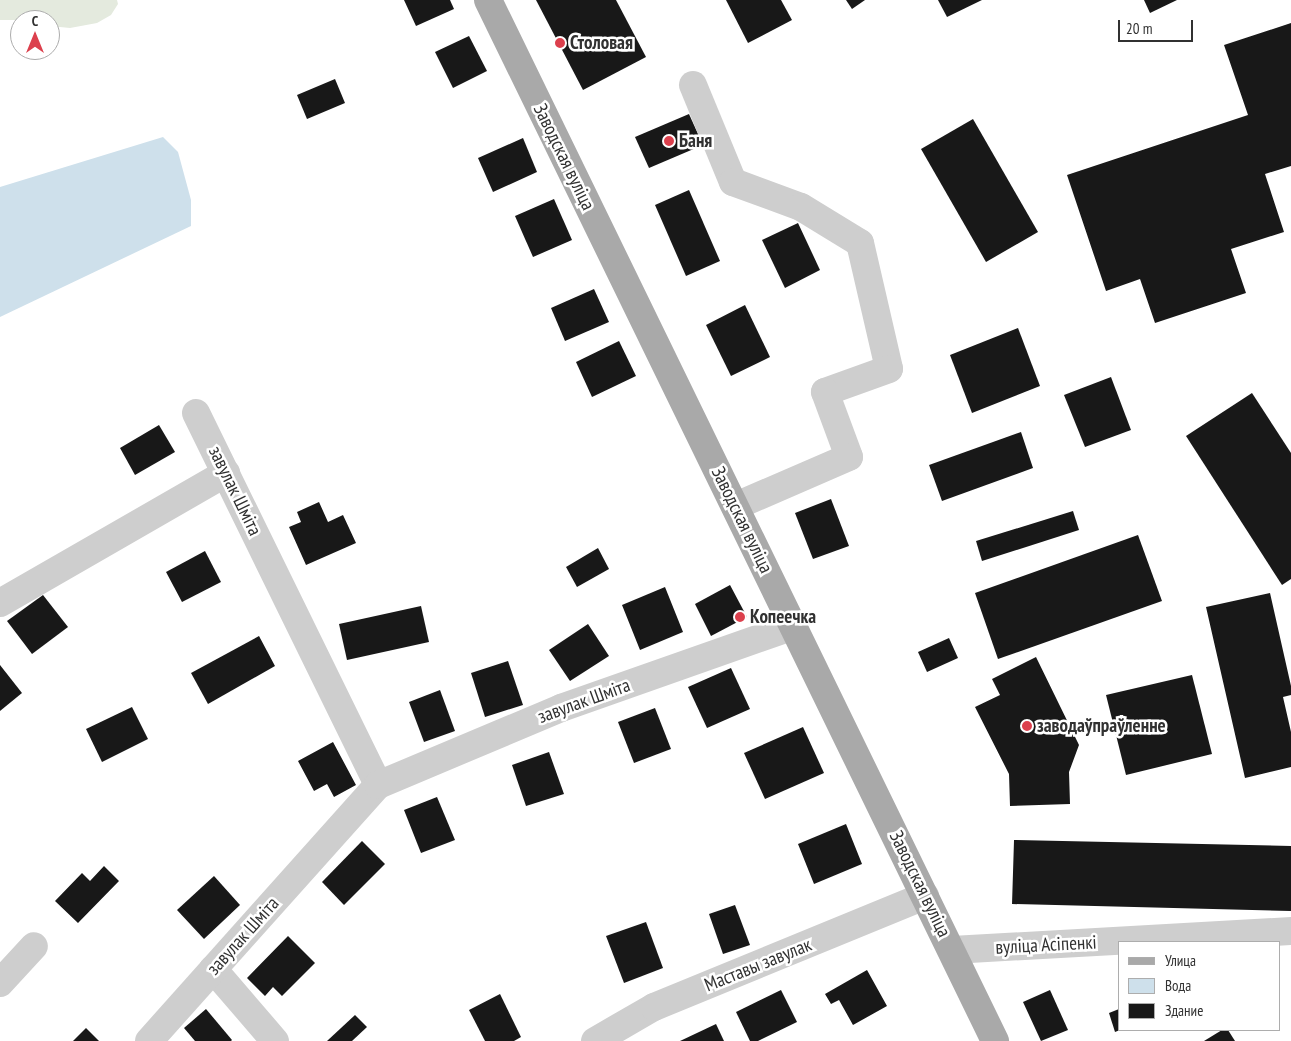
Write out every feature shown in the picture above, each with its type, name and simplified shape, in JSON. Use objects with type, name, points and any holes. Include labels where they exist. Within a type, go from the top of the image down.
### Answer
[{"type":"main road","name":"Заводская вуліца","points":[[488,0],[995,1041]]},
{"type":"street","points":[[693,85],[733,182],[801,208],[860,243],[889,369],[825,392],[849,458],[736,506]]},
{"type":"street","name":"завулак Шміта","points":[[196,413],[378,786]]},
{"type":"street","points":[[0,603],[226,473]]},
{"type":"street","name":"завулак Шміта","points":[[148,1041],[378,786],[561,708],[794,626]]},
{"type":"street","name":"Маставы завулак","points":[[595,1041],[654,1007],[926,896]]},
{"type":"street","name":"вуліца Асіпенкі","points":[[952,950],[1291,931]]},
{"type":"street","points":[[0,982],[34,946]]},
{"type":"street","points":[[213,969],[275,1041]]},
{"type":"shaded area","points":[[0,0],[117,0],[118,4],[111,15],[97,23],[70,28],[60,27],[60,10],[10,10],[10,20],[0,20]]},
{"type":"water","points":[[163,137],[178,152],[191,200],[191,226],[0,317],[0,187]]},
{"type":"building","points":[[404,0],[450,0],[454,9],[416,26]]},
{"type":"building","points":[[536,0],[616,0],[646,57],[583,90]]},
{"type":"building","points":[[726,0],[781,0],[792,20],[748,43]]},
{"type":"building","points":[[846,0],[865,0],[852,9]]},
{"type":"building","points":[[938,0],[982,0],[947,17]]},
{"type":"building","points":[[1144,0],[1177,0],[1150,13]]},
{"type":"building","points":[[1291,23],[1291,166],[1265,174],[1284,232],[1231,249],[1246,293],[1155,323],[1140,279],[1106,291],[1067,175],[1248,115],[1224,45]]},
{"type":"building","points":[[469,36],[487,71],[453,88],[435,52]]},
{"type":"building","points":[[335,79],[345,103],[307,119],[297,95]]},
{"type":"building","name":"Баня","points":[[689,114],[703,145],[649,168],[635,137]]},
{"type":"building","points":[[973,119],[1038,232],[986,262],[921,149]]},
{"type":"building","points":[[523,138],[537,172],[493,192],[478,158]]},
{"type":"building","points":[[689,190],[720,261],[686,276],[655,205]]},
{"type":"building","points":[[554,199],[572,240],[533,257],[515,216]]},
{"type":"building","points":[[798,223],[820,270],[785,288],[762,240]]},
{"type":"building","points":[[594,289],[609,322],[565,341],[551,308]]},
{"type":"building","points":[[745,305],[770,357],[731,376],[706,325]]},
{"type":"building","points":[[1018,328],[1040,386],[972,413],[950,355]]},
{"type":"building","points":[[619,341],[636,376],[592,397],[576,362]]},
{"type":"building","points":[[1111,377],[1131,430],[1085,447],[1064,395]]},
{"type":"building","points":[[1252,393],[1291,453],[1291,579],[1282,585],[1186,436]]},
{"type":"building","points":[[159,425],[175,452],[135,475],[120,448]]},
{"type":"building","points":[[1021,432],[1033,468],[942,501],[929,465]]},
{"type":"building","points":[[831,499],[849,546],[813,559],[795,513]]},
{"type":"building","points":[[319,502],[328,522],[343,515],[356,543],[306,565],[289,527],[301,522],[297,512]]},
{"type":"building","points":[[1073,511],[1079,530],[982,561],[976,541]]},
{"type":"building","points":[[1138,535],[1162,601],[998,659],[975,593]]},
{"type":"building","points":[[598,548],[609,569],[577,587],[566,567]]},
{"type":"building","points":[[205,551],[221,582],[182,602],[166,572]]},
{"type":"building","points":[[730,585],[747,617],[711,636],[695,604]]},
{"type":"building","points":[[665,587],[683,632],[640,650],[622,605]]},
{"type":"building","points":[[1270,593],[1291,686],[1291,695],[1283,697],[1291,732],[1291,767],[1245,778],[1206,607]]},
{"type":"building","points":[[43,595],[68,627],[32,654],[7,621]]},
{"type":"building","points":[[421,606],[429,642],[347,660],[339,624]]},
{"type":"building","points":[[588,624],[609,656],[570,681],[549,650]]},
{"type":"building","points":[[259,636],[275,666],[208,704],[191,673]]},
{"type":"building","points":[[949,638],[958,658],[927,672],[918,652]]},
{"type":"building","name":"заводаўпраўленне","points":[[1036,657],[1079,745],[1069,772],[1070,804],[1010,806],[1009,774],[975,707],[1000,695],[992,679]]},
{"type":"building","points":[[508,661],[523,705],[485,717],[471,673]]},
{"type":"building","points":[[0,665],[22,693],[0,711]]},
{"type":"building","points":[[731,668],[750,709],[707,728],[688,687]]},
{"type":"building","points":[[1192,675],[1212,754],[1126,775],[1106,695]]},
{"type":"building","points":[[440,690],[455,731],[424,742],[409,702]]},
{"type":"building","points":[[132,707],[148,739],[102,762],[86,729]]},
{"type":"building","points":[[655,708],[671,749],[634,763],[618,722]]},
{"type":"building","points":[[803,727],[824,773],[765,799],[744,753]]},
{"type":"building","points":[[333,742],[356,785],[334,797],[327,784],[314,791],[298,761]]},
{"type":"building","points":[[549,752],[564,794],[526,806],[512,765]]},
{"type":"building","points":[[437,797],[455,840],[421,853],[404,810]]},
{"type":"building","points":[[846,824],[862,864],[814,884],[798,844]]},
{"type":"building","points":[[1014,840],[1291,846],[1291,911],[1012,904]]},
{"type":"building","points":[[362,841],[385,864],[344,905],[322,882]]},
{"type":"building","points":[[104,866],[119,881],[78,923],[55,901],[82,873],[90,881]]},
{"type":"building","points":[[214,876],[240,905],[204,939],[177,910]]},
{"type":"building","points":[[735,905],[750,945],[723,954],[709,914]]},
{"type":"building","points":[[646,922],[663,968],[624,983],[606,936]]},
{"type":"building","points":[[288,936],[315,963],[282,996],[273,987],[265,996],[247,978]]},
{"type":"building","points":[[867,970],[887,1006],[853,1025],[839,1000],[831,1004],[825,994]]},
{"type":"building","points":[[781,990],[797,1022],[758,1041],[750,1041],[736,1012]]},
{"type":"building","points":[[1050,990],[1068,1030],[1041,1041],[1023,1002]]},
{"type":"building","points":[[500,994],[521,1037],[514,1041],[485,1041],[469,1010]]},
{"type":"building","points":[[206,1009],[231,1041],[195,1041],[184,1028]]},
{"type":"building","points":[[1118,1009],[1118,1031],[1115,1032],[1109,1013]]},
{"type":"building","points":[[355,1015],[367,1027],[352,1041],[327,1041]]},
{"type":"building","points":[[716,1024],[724,1041],[680,1041]]},
{"type":"building","points":[[86,1028],[99,1041],[73,1041]]},
{"type":"building","points":[[1220,1031],[1229,1031],[1235,1041],[1204,1041]]},
{"type":"place","name":"Столовая","points":[[560,43]]},
{"type":"place","name":"Баня","points":[[669,141]]},
{"type":"place","name":"Копеечка","points":[[740,617]]},
{"type":"place","name":"заводаўпраўленне","points":[[1027,726]]}]
